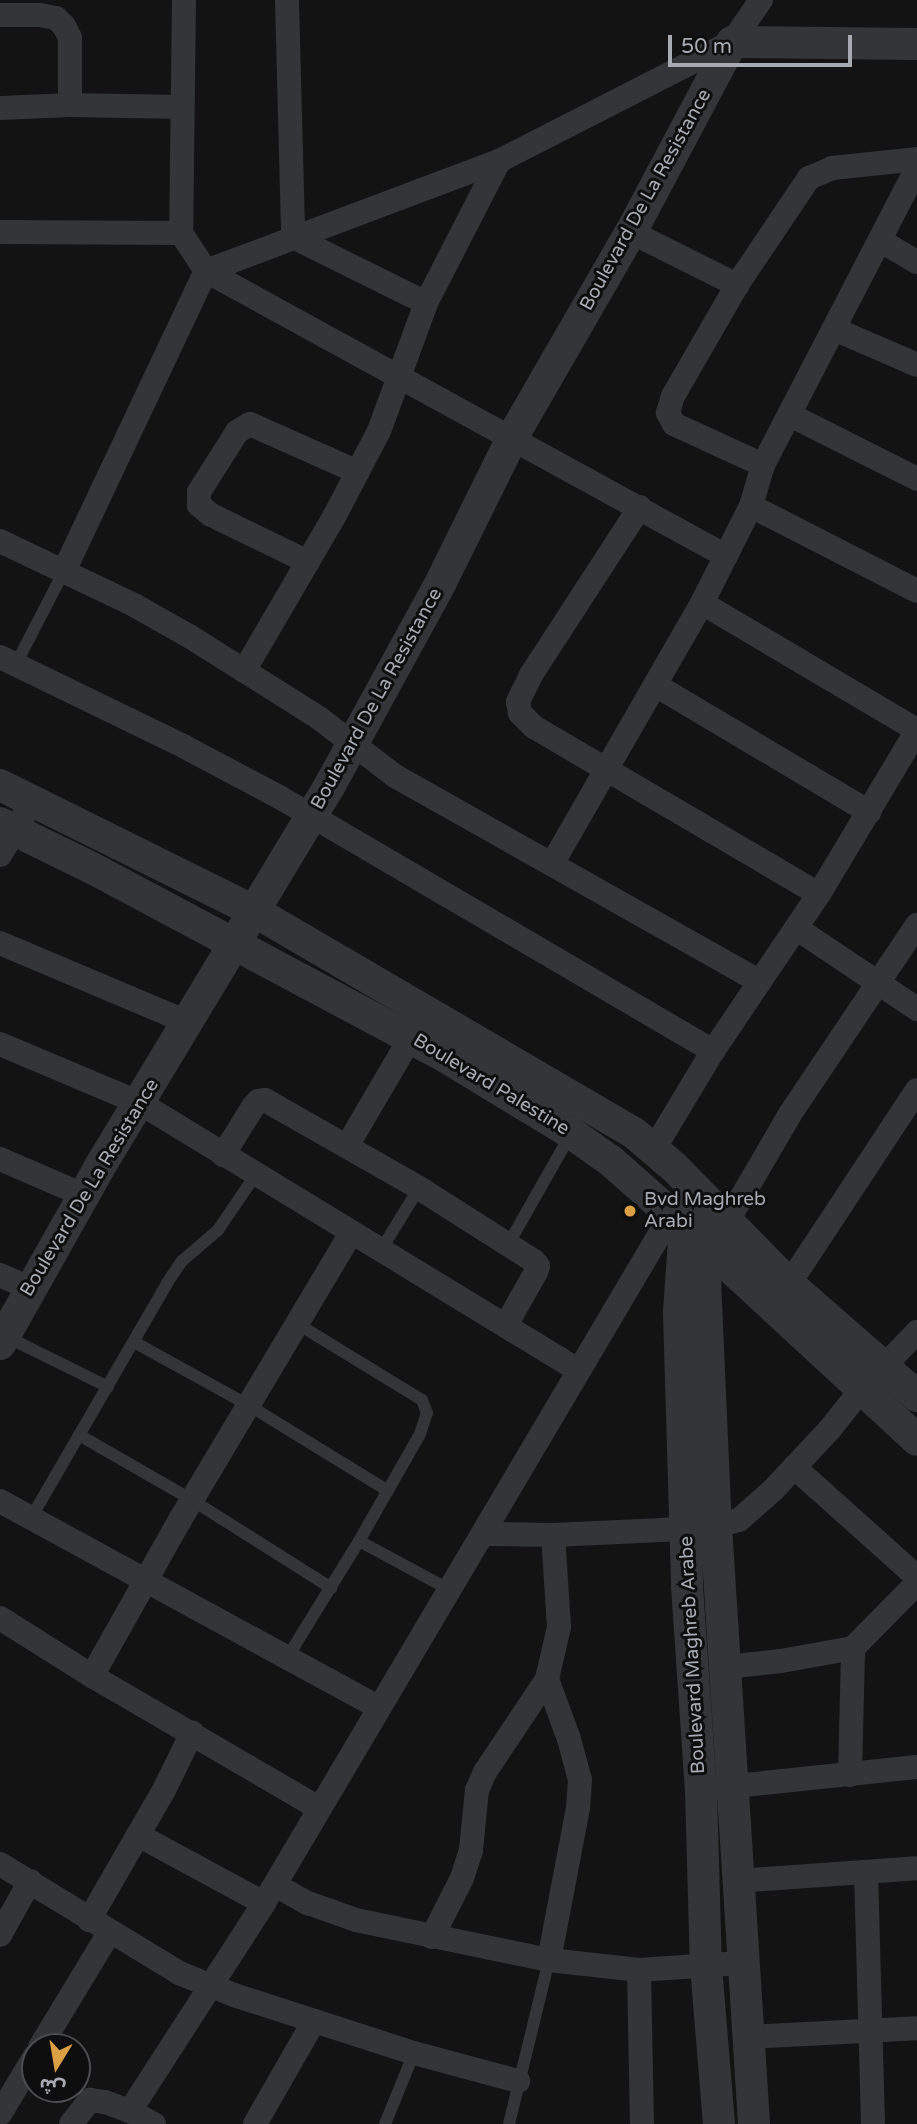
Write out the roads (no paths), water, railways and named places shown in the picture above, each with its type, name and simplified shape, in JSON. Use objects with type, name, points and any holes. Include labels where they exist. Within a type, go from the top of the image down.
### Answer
[{"type":"street","points":[[184,0],[181,233],[206,271],[513,436],[726,556]]},
{"type":"street","points":[[288,0],[293,237]]},
{"type":"street","points":[[732,42],[761,0]]},
{"type":"street","points":[[0,15],[40,15],[57,18],[64,26],[70,38],[70,105]]},
{"type":"street","points":[[64,571],[206,271],[499,160],[732,42],[917,44]]},
{"type":"street","name":"Boulevard De La Resistance","points":[[2,1340],[83,1195],[313,816],[441,582],[513,436],[631,232],[732,42]]},
{"type":"street","points":[[0,108],[70,105],[182,107]]},
{"type":"street","points":[[763,465],[674,424],[668,413],[673,396],[737,285],[809,178],[832,167],[917,159]]},
{"type":"street","points":[[244,671],[358,472],[401,378],[426,303],[499,160]]},
{"type":"street","points":[[552,864],[657,686],[702,603],[751,506],[763,465],[881,242],[917,168]]},
{"type":"street","points":[[0,232],[181,233]]},
{"type":"street","points":[[631,232],[737,285]]},
{"type":"street","points":[[293,237],[426,303]]},
{"type":"street","points":[[881,242],[917,262]]},
{"type":"street","points":[[834,329],[917,365]]},
{"type":"street","points":[[790,415],[917,479]]},
{"type":"street","points":[[308,562],[211,515],[198,505],[199,492],[237,432],[250,425],[358,472]]},
{"type":"street","points":[[751,506],[917,591]]},
{"type":"street","points":[[640,507],[554,638],[518,702],[520,713],[534,727],[819,894]]},
{"type":"street","points":[[0,541],[134,605],[319,718],[405,782],[760,982]]},
{"type":"street","points":[[654,1149],[713,1051],[819,894],[917,730],[702,603]]},
{"type":"street","points":[[8,661],[185,747],[313,816],[713,1051]]},
{"type":"street","points":[[657,686],[869,812]]},
{"type":"street","name":"Boulevard Palestine","points":[[0,785],[254,911],[634,1133],[654,1149],[789,1283],[917,1395]]},
{"type":"street","points":[[5,836],[33,800]]},
{"type":"street","name":"Boulevard Palestine","points":[[5,836],[233,944],[411,1037],[571,1133],[611,1161],[917,1440]]},
{"type":"street","points":[[710,1205],[790,1114],[917,925]]},
{"type":"street","points":[[796,928],[917,1009]]},
{"type":"street","points":[[0,943],[187,1022]]},
{"type":"street","points":[[347,1146],[411,1037]]},
{"type":"street","points":[[0,1044],[140,1102],[578,1370]]},
{"type":"street","points":[[789,1283],[917,1090]]},
{"type":"street","points":[[223,1155],[253,1107],[258,1101],[265,1100],[419,1188],[509,1243],[538,1266],[506,1325]]},
{"type":"street","points":[[0,1159],[83,1195]]},
{"type":"street","name":"Boulevard Maghreb Arabe","points":[[710,1205],[687,1229],[679,1313],[701,1527],[725,1667],[754,2124]]},
{"type":"street","points":[[130,2111],[270,1894],[485,1534],[578,1370],[687,1229]]},
{"type":"street","points":[[92,1676],[192,1500],[299,1325],[351,1233]]},
{"type":"street","points":[[0,1275],[29,1288]]},
{"type":"street","points":[[485,1534],[553,1535],[701,1527],[739,1520],[794,1467],[861,1390],[917,1332]]},
{"type":"street","points":[[794,1467],[917,1577]]},
{"type":"street","points":[[0,1501],[379,1708]]},
{"type":"street","name":"Boulevard Maghreb Arabe","points":[[701,1527],[701,1790],[706,1966],[719,2124]]},
{"type":"street","points":[[432,1937],[462,1878],[471,1850],[477,1790],[485,1772],[547,1679],[559,1626],[553,1535]]},
{"type":"street","points":[[725,1667],[781,1661],[853,1648],[917,1583]]},
{"type":"street","points":[[0,1618],[92,1676],[319,1808]]},
{"type":"street","points":[[850,1774],[853,1648]]},
{"type":"street","points":[[547,1679],[569,1739],[580,1780],[578,1808],[549,1960]]},
{"type":"street","points":[[47,2033],[99,1927],[138,1835],[192,1733]]},
{"type":"street","points":[[701,1790],[917,1767]]},
{"type":"street","points":[[138,1835],[270,1894],[308,1903],[356,1920],[432,1937],[549,1960],[639,1970],[742,1963]]},
{"type":"street","points":[[0,1864],[178,1973],[414,2053],[518,2081]]},
{"type":"street","points":[[737,1881],[917,1868]]},
{"type":"street","points":[[866,1872],[873,2124]]},
{"type":"street","points":[[0,1935],[30,1881]]},
{"type":"street","points":[[639,1970],[642,2124]]},
{"type":"street","points":[[255,2124],[314,2021]]},
{"type":"street","points":[[748,2037],[917,2028]]},
{"type":"street","points":[[0,2114],[21,2079]]},
{"type":"street","points":[[71,2124],[90,2101],[105,2102],[155,2124]]},
{"type":"lane","points":[[8,661],[64,571]]},
{"type":"lane","points":[[509,1243],[571,1133]]},
{"type":"lane","points":[[31,1518],[182,1261],[218,1230],[256,1174]]},
{"type":"lane","points":[[381,1250],[419,1188]]},
{"type":"lane","points":[[287,1658],[359,1541],[426,1422],[426,1405],[299,1325]]},
{"type":"lane","points":[[2,1340],[108,1387]]},
{"type":"lane","points":[[134,1342],[250,1406],[388,1491]]},
{"type":"lane","points":[[79,1435],[192,1500],[331,1588]]},
{"type":"lane","points":[[359,1541],[450,1590]]},
{"type":"lane","points":[[509,2124],[549,1960]]},
{"type":"lane","points":[[385,2124],[414,2053]]},
{"type":"place","name":"Bvd Maghreb Arabi","points":[[630,1211]]}]
